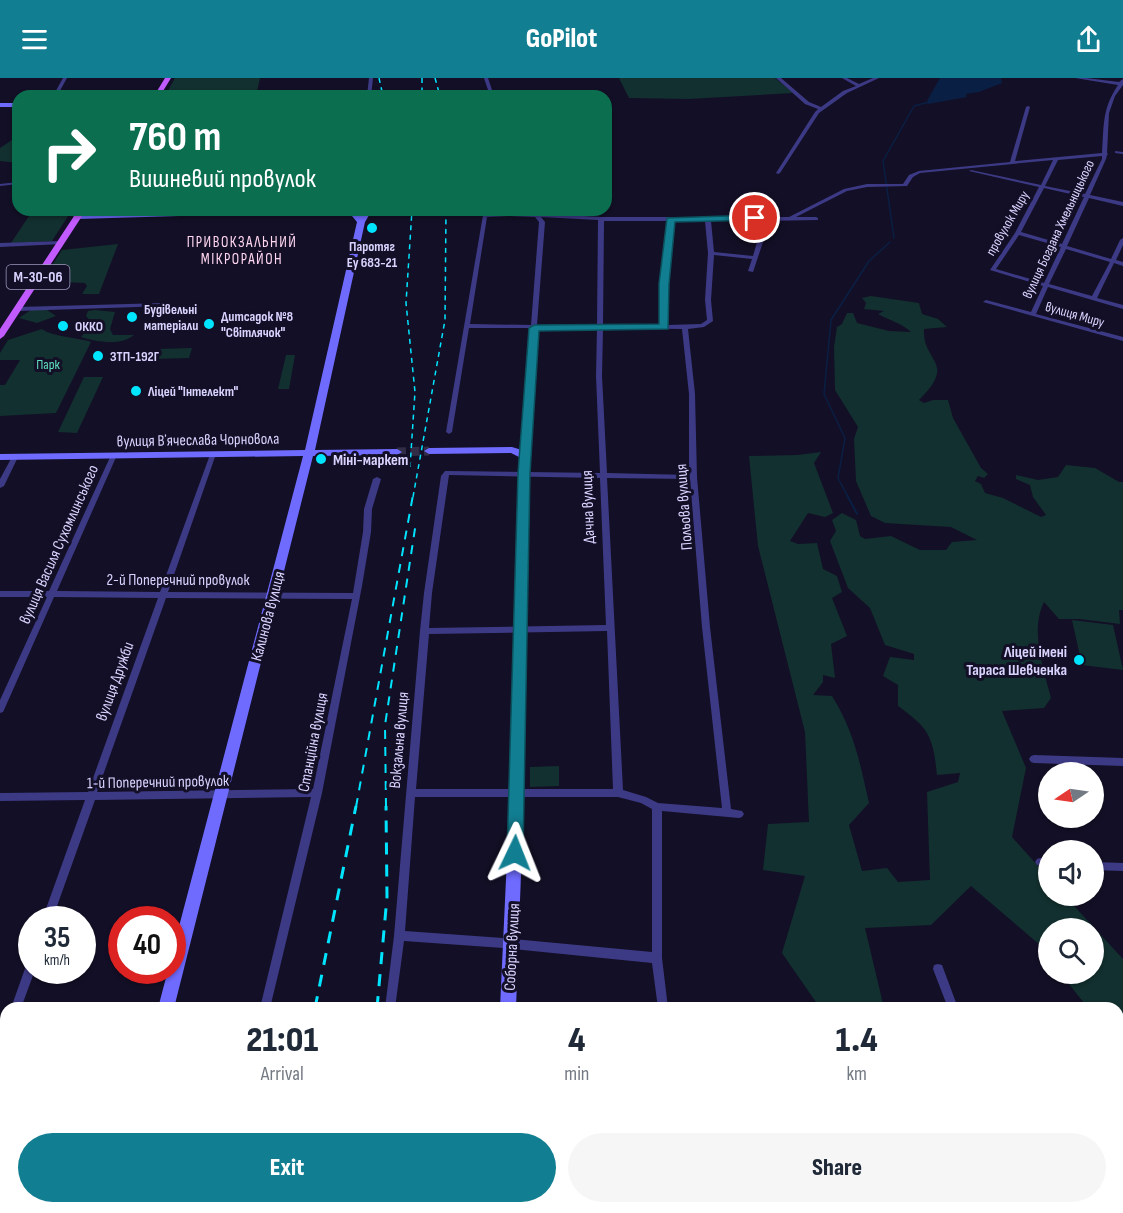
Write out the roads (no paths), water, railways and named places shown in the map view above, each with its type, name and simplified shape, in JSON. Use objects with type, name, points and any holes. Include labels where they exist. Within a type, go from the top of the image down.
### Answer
[{"type":"main road","name":"М-30-06","points":[[0,336],[78,216]]},
{"type":"street","points":[[778,78],[807,103],[820,109]]},
{"type":"street","points":[[844,78],[860,86]]},
{"type":"street","points":[[778,172],[820,109],[845,92],[878,78]]},
{"type":"street","points":[[787,220],[828,197],[852,188],[870,185],[905,185],[914,173],[1106,154],[1107,113],[1122,85],[1077,78]]},
{"type":"street","points":[[1012,164],[1028,107]]},
{"type":"street","name":"вулиця Богдана Хмельницького","points":[[1033,314],[1044,286],[1089,196],[1106,154]]},
{"type":"street","name":"провулок Миру","points":[[1044,286],[995,272],[994,269],[1018,233],[1056,160]]},
{"type":"street","name":"провулок Миру","points":[[961,170],[991,173],[1042,186]]},
{"type":"street","points":[[1042,186],[1123,204]]},
{"type":"street","points":[[358,216],[361,222]]},
{"type":"street","name":"Калинова вулиця","points":[[168,1002],[309,452],[361,222],[364,216]]},
{"type":"street","points":[[449,432],[483,219],[486,216]]},
{"type":"street","points":[[536,216],[601,219],[816,219]]},
{"type":"street","name":"Соборна вулиця","points":[[508,1002],[517,793],[524,473],[542,222],[536,216]]},
{"type":"street","points":[[751,271],[760,242],[761,224],[755,218]]},
{"type":"street","name":"Дачна вулиця","points":[[601,219],[598,271],[601,327],[599,376],[618,793]]},
{"type":"street","points":[[664,327],[664,284],[670,219]]},
{"type":"street","points":[[466,326],[685,327],[702,326],[709,323],[711,253],[708,220]]},
{"type":"street","points":[[1018,233],[1123,264]]},
{"type":"street","points":[[1094,299],[1123,240]]},
{"type":"street","points":[[0,245],[60,243]]},
{"type":"street","points":[[711,253],[755,258]]},
{"type":"street","points":[[1044,286],[1123,307]]},
{"type":"street","name":"вулиця Миру","points":[[986,302],[1123,339]]},
{"type":"street","points":[[18,309],[165,305]]},
{"type":"street","name":"Польова вулиця","points":[[685,327],[692,394],[693,477],[706,627],[727,813]]},
{"type":"street","points":[[429,451],[512,450],[521,453],[525,450]]},
{"type":"street","name":"вулиця Вʼячеслава Чорновола","points":[[0,457],[397,452]]},
{"type":"street","name":"вулиця Дружби","points":[[52,906],[213,454]]},
{"type":"street","name":"вулиця Василя Сухомлинського","points":[[0,710],[114,455]]},
{"type":"street","points":[[0,486],[15,457]]},
{"type":"street","name":"Вокзальна вулиця","points":[[391,1002],[399,936],[424,631],[445,476],[447,473],[524,473]]},
{"type":"street","points":[[524,473],[693,477]]},
{"type":"street","name":"Станційна вулиця","points":[[266,1002],[317,793],[368,532],[368,509],[377,479]]},
{"type":"street","name":"2-й Поперечний провулок","points":[[0,594],[163,593],[356,596]]},
{"type":"street","points":[[424,631],[610,628]]},
{"type":"street","points":[[1034,759],[1123,762]]},
{"type":"street","name":"1-й Поперечний провулок","points":[[0,796],[90,797],[317,793]]},
{"type":"street","points":[[411,793],[618,793],[644,800],[657,807],[739,814]]},
{"type":"street","points":[[657,807],[657,958],[662,1002]]},
{"type":"street","points":[[1104,866],[1123,867]]},
{"type":"street","points":[[399,936],[657,958]]},
{"type":"street","points":[[938,969],[951,1002]]},
{"type":"street","points":[[18,1002],[25,984]]},
{"type":"water","points":[[940,78],[1001,78],[1002,83],[979,92],[966,94],[967,97],[928,104],[927,101]]},
{"type":"waterway","points":[[894,238],[883,161],[914,106],[929,102]]},
{"type":"waterway","points":[[848,497],[838,478],[845,438],[824,394],[831,320],[869,261],[890,242]]},
{"type":"waterway","points":[[847,495],[857,514]]},
{"type":"tunnel","points":[[397,452],[429,451]]},
{"type":"railway","points":[[379,78],[382,90]]},
{"type":"railway","points":[[422,78],[422,90]]},
{"type":"railway","points":[[435,78],[438,90]]},
{"type":"railway","points":[[410,467],[415,392],[406,303],[412,216]]},
{"type":"railway","points":[[413,497],[445,320],[446,216]]},
{"type":"railway","points":[[356,807],[413,495]]},
{"type":"railway","points":[[386,807],[385,725],[416,522]]},
{"type":"railway","points":[[316,1002],[356,806]]},
{"type":"railway","points":[[378,1002],[387,897],[386,806]]},
{"type":"place","name":"Паротяг Еу 683-21","points":[[372,228]]},
{"type":"place","name":"Будівельні матеріали","points":[[132,317]]},
{"type":"place","name":"Дитсадок №8 \"Світлячок\"","points":[[209,324]]},
{"type":"place","name":"ОККО","points":[[63,326]]},
{"type":"place","name":"ЗТП-192Г","points":[[98,356]]},
{"type":"place","name":"Ліцей \"Інтелект\"","points":[[136,391]]},
{"type":"place","name":"Міні-маркет","points":[[321,459]]},
{"type":"place","name":"Ліцей імені Тараса Шевченка","points":[[1079,660]]},
{"type":"district","name":"ПРИВОКЗАЛЬНИЙ МІКРОРАЙОН","points":[[242,250]]},
{"type":"park label","name":"Парк","points":[[48,364]]}]
